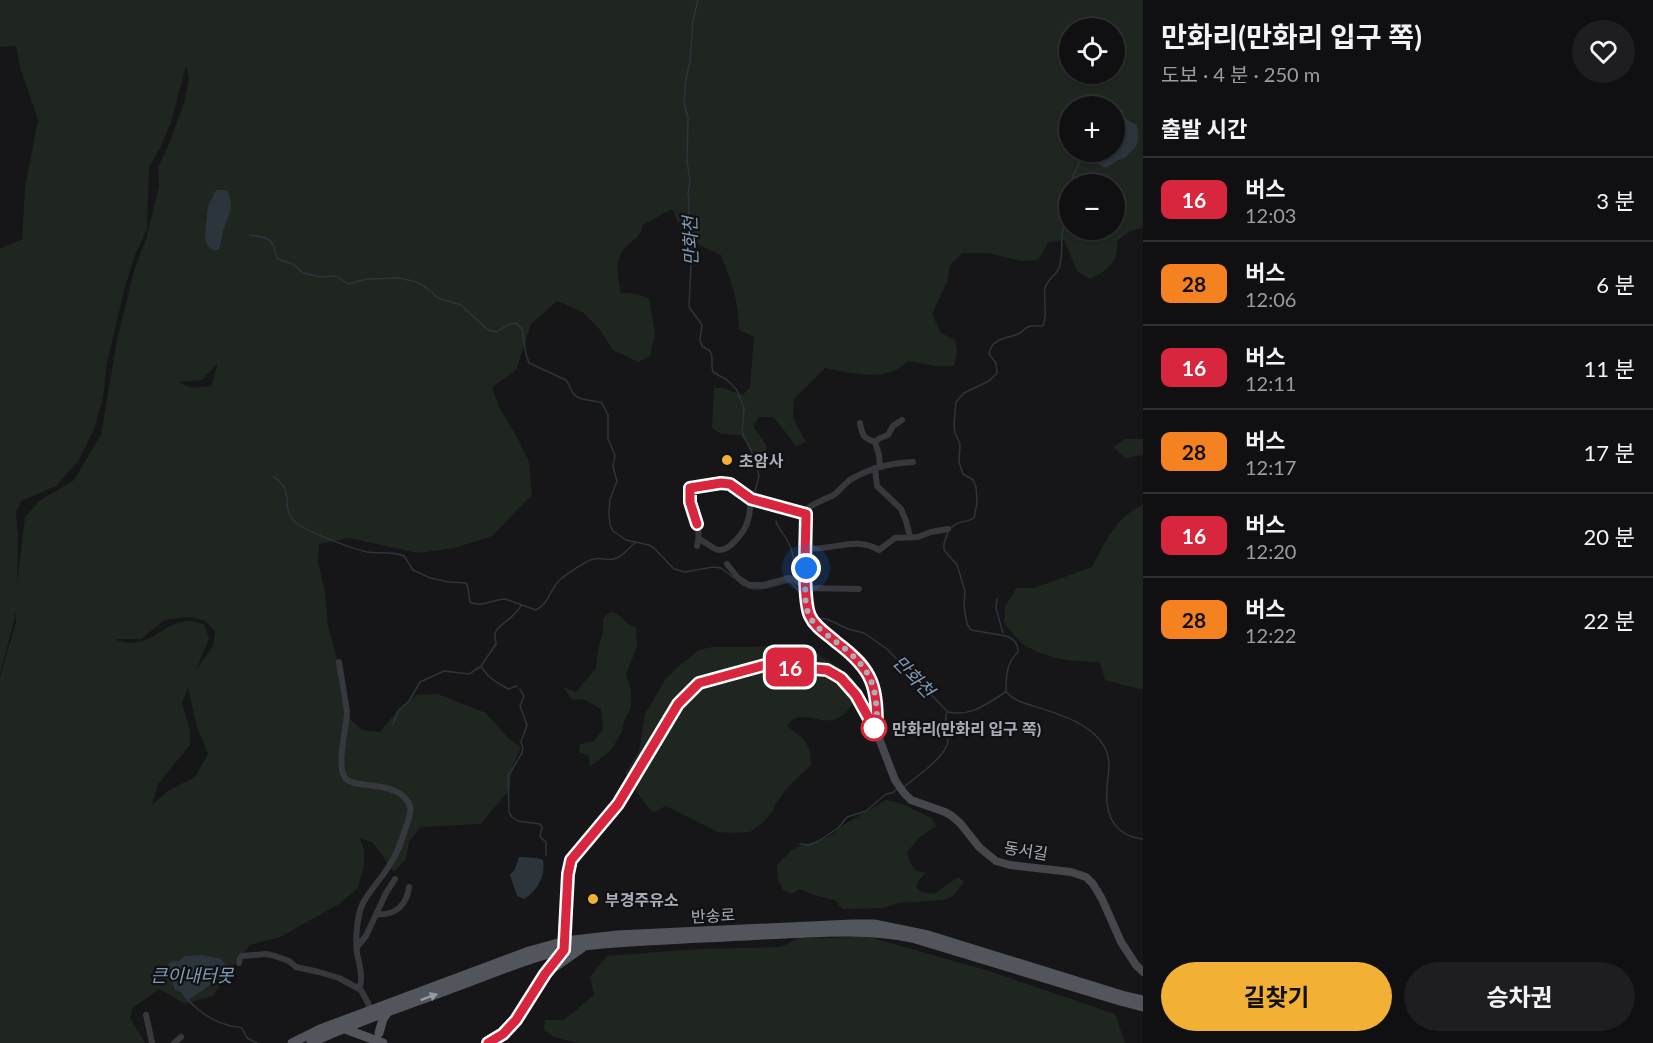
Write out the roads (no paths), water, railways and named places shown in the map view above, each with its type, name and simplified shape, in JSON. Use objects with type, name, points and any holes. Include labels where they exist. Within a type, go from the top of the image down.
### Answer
[{"type":"main road","name":"반송로","points":[[372,1013],[387,1013],[565,945],[606,936],[852,924],[874,924],[928,935],[1125,996],[1143,999]]},
{"type":"main road","name":"반송로","points":[[292,1043],[308,1034],[346,1024],[492,963],[546,945],[809,933],[879,933],[912,938],[1143,1007]]},
{"type":"main road","points":[[545,974],[585,945]]},
{"type":"main road","points":[[540,956],[546,963],[545,974]]},
{"type":"main road","points":[[379,1033],[387,1013]]},
{"type":"main road","name":"반송로","points":[[311,1043],[333,1034],[346,1024]]},
{"type":"main road","points":[[346,1024],[383,1043]]},
{"type":"street","points":[[875,442],[888,435],[893,426],[902,420]]},
{"type":"street","points":[[860,423],[861,432],[867,439],[875,442]]},
{"type":"street","points":[[875,442],[879,455],[877,486],[904,515],[910,537]]},
{"type":"street","points":[[751,499],[747,523],[740,535],[729,546],[723,550],[717,550],[706,542],[698,542],[697,524],[690,502],[690,488],[721,483],[730,484],[751,499],[806,514],[812,504],[833,495],[850,480],[878,468],[914,462]]},
{"type":"street","name":"동서길","points":[[806,514],[808,611],[819,628],[847,650],[864,668],[874,687],[877,702],[873,717]]},
{"type":"street","points":[[806,548],[819,550],[851,543],[871,546],[879,550],[895,538],[918,537],[948,528]]},
{"type":"street","points":[[727,564],[738,578],[749,585],[764,585],[786,578],[793,579],[806,588],[860,589]]},
{"type":"street","points":[[339,662],[347,712],[342,744],[344,776],[348,781],[387,787],[410,803],[409,816],[396,855],[360,910],[357,947],[361,978],[359,989]]},
{"type":"street","name":"동서길","points":[[565,945],[568,874],[571,860],[618,804],[678,704],[699,683],[765,665],[827,670],[841,678],[873,717],[895,780],[911,800],[952,816],[960,822],[979,847],[996,861],[1010,865],[1071,872],[1086,877],[1102,899],[1121,942],[1143,972]]},
{"type":"street","points":[[357,947],[366,936],[395,879]]},
{"type":"street","points":[[377,914],[400,908],[407,898],[410,886]]},
{"type":"street","points":[[488,1043],[503,1034],[516,1020],[565,945]]},
{"type":"street","points":[[239,963],[242,956],[266,954],[290,961],[296,967],[330,975],[352,984],[363,992],[383,1043]]},
{"type":"street","points":[[146,1015],[152,1043]]},
{"type":"street","points":[[174,1043],[181,1037]]},
{"type":"water","points":[[1125,117],[1137,125],[1138,135],[1135,147],[1126,157]]},
{"type":"water","points":[[1094,162],[1115,162],[1106,168]]},
{"type":"water","points":[[216,190],[227,190],[231,207],[219,249],[215,251],[206,242],[205,235],[208,206]]},
{"type":"water","points":[[519,857],[543,860],[544,866],[540,882],[524,899],[517,896],[510,875]]},
{"type":"water","name":"큰이내터못","points":[[203,955],[221,959],[226,967],[225,973],[187,1001],[181,992],[175,990],[166,975],[165,967],[172,961],[179,961],[185,956]]},
{"type":"waterway","name":"만화천","points":[[698,0],[693,20],[684,102],[688,118],[687,161],[690,181],[688,194],[692,244],[689,307],[702,325],[700,340],[702,346],[710,351],[713,372],[727,380],[737,390],[744,408],[742,432],[755,459],[759,476],[754,495]]},
{"type":"waterway","points":[[1074,174],[1080,162]]},
{"type":"waterway","points":[[250,235],[270,240],[277,259],[293,264],[303,273],[320,277],[336,276],[348,284],[367,279],[399,278],[417,282],[438,298],[461,305],[488,330],[497,332],[507,325],[516,323],[522,329],[529,363],[566,380],[573,393],[579,398],[602,403],[608,415],[608,439],[615,455],[613,467],[617,481],[610,499],[610,525],[613,531],[626,540],[654,548],[674,569],[685,572],[713,567],[721,568],[734,578]]},
{"type":"waterway","points":[[951,528],[974,518],[977,503],[973,480],[963,474],[959,462],[960,444],[954,425],[956,402],[964,393],[989,381],[997,373],[996,363],[989,354],[993,344],[1020,333],[1030,326],[1043,326],[1045,288],[1059,268],[1062,240]]},
{"type":"waterway","points":[[274,477],[284,487],[289,512],[299,525],[360,550],[404,556],[413,570],[430,578],[466,583],[470,602],[474,604],[505,599],[536,610],[541,607],[558,582],[573,570],[591,560],[617,558],[635,543]]},
{"type":"waterway","name":"만화천","points":[[776,521],[792,552],[793,576]]},
{"type":"waterway","points":[[948,532],[944,550],[957,565],[965,591],[964,607],[967,624],[971,630],[1009,637],[1017,646],[1018,652],[1011,661],[1008,671],[1006,692]]},
{"type":"waterway","points":[[740,583],[757,589],[792,583]]},
{"type":"waterway","name":"만화천","points":[[792,583],[801,594],[805,618],[810,618]]},
{"type":"waterway","points":[[997,599],[996,608],[1003,633]]},
{"type":"waterway","points":[[517,686],[508,689],[490,677],[481,666],[496,644],[496,631],[521,605]]},
{"type":"waterway","name":"만화천","points":[[815,618],[827,619],[848,629],[864,633],[887,649],[948,712],[971,711],[1006,692],[1021,702],[1081,724],[1100,740],[1108,755],[1107,800],[1110,817],[1114,824],[1126,834],[1143,839]]},
{"type":"waterway","points":[[393,724],[398,711],[409,701],[420,682],[444,671],[469,674],[480,667]]},
{"type":"waterway","points":[[520,689],[524,696],[520,706],[527,725],[521,742],[522,753],[508,776],[509,812],[518,821],[540,824],[542,827],[540,837],[546,842],[546,856]]},
{"type":"waterway","points":[[905,786],[930,766],[946,747],[948,741],[947,712]]},
{"type":"waterway","points":[[800,844],[809,845],[817,842],[838,828],[847,817],[866,811],[886,794],[897,789]]},
{"type":"waterway","points":[[188,1000],[211,1018],[229,1026],[242,1028],[247,1038],[257,1043]]},
{"type":"place","name":"초암사","points":[[727,460]]},
{"type":"place","name":"만화리(만화리 입구 쪽)","points":[[874,728]]},
{"type":"place","name":"부경주유소","points":[[593,899]]}]
